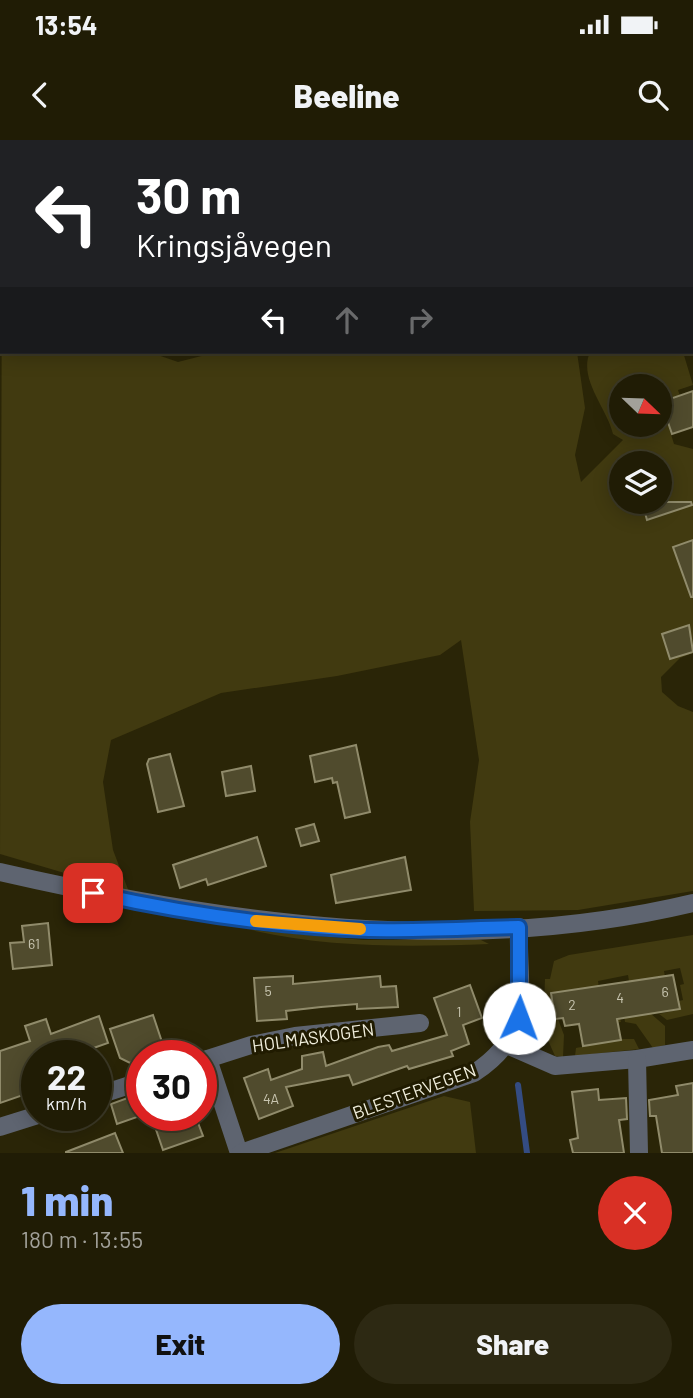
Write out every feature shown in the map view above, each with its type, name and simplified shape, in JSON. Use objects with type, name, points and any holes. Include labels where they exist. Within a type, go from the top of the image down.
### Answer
[{"type":"street","points":[[0,872],[136,902],[275,923],[369,930],[559,925],[693,903]]},
{"type":"street","name":"BLESTERVEGEN","points":[[240,1153],[474,1073],[507,1045],[519,1018],[519,927]]},
{"type":"street","name":"HOLMASKOGEN","points":[[217,1056],[251,1045],[295,1036],[420,1023]]},
{"type":"street","points":[[507,1045],[555,1066],[637,1059],[693,1050]]},
{"type":"street","points":[[637,1059],[639,1153]]},
{"type":"street","name":"HOLMASKOGEN","points":[[217,1092],[240,1153]]},
{"type":"street","points":[[0,1127],[21,1120]]},
{"type":"shaded area","points":[[2,354],[155,354],[178,362],[209,354],[577,354],[585,408],[575,455],[581,482],[609,454],[609,514],[672,514],[672,451],[612,451],[623,440],[620,438],[672,438],[674,444],[693,449],[693,653],[680,658],[661,677],[662,692],[678,706],[693,712],[693,891],[578,910],[474,911],[470,822],[479,760],[461,640],[440,655],[337,676],[221,693],[111,740],[103,782],[113,850],[129,892],[0,854]]},
{"type":"shaded area","points":[[589,354],[684,354],[693,385],[678,390],[680,396],[672,399],[672,374],[609,374],[609,422],[590,383],[587,362]]},
{"type":"shaded area","points":[[251,930],[364,940],[481,940],[489,944],[399,946],[339,943]]},
{"type":"shaded area","points":[[693,935],[693,1014],[667,1020],[659,1014],[681,1009],[679,1001],[683,1000],[680,985],[684,984],[680,968],[664,971],[665,977],[650,1013],[665,1026],[665,1045],[653,1048],[636,1024],[625,1022],[628,975],[598,981],[603,1013],[619,1014],[621,1022],[588,1026],[555,1011],[564,1035],[563,1057],[555,1056],[543,1029],[545,979],[550,979],[554,961],[569,955]]},
{"type":"shaded area","points":[[620,1039],[634,1039],[639,1049],[575,1056],[576,1048]]},
{"type":"shaded area","points":[[444,1096],[470,1102],[476,1153],[275,1153]]},
{"type":"building","points":[[693,391],[693,427],[672,434],[672,398]]},
{"type":"building","points":[[672,502],[691,502],[692,505],[672,512]]},
{"type":"building","points":[[645,514],[665,514],[647,520]]},
{"type":"building","points":[[693,540],[693,597],[691,597],[673,547]]},
{"type":"building","points":[[689,625],[693,652],[670,659],[662,634]]},
{"type":"building","points":[[356,745],[370,812],[345,818],[337,782],[333,783],[332,778],[315,782],[310,756]]},
{"type":"building","points":[[170,754],[184,806],[158,812],[147,764],[149,759]]},
{"type":"building","points":[[251,766],[255,791],[226,796],[222,772]]},
{"type":"building","points":[[314,824],[319,841],[301,846],[296,829]]},
{"type":"building","points":[[257,837],[266,866],[208,885],[206,879],[180,888],[173,865]]},
{"type":"building","points":[[405,857],[411,890],[336,903],[331,875]]},
{"type":"building","points":[[48,923],[52,965],[13,969],[10,943],[24,942],[22,926]]},
{"type":"building","points":[[673,975],[680,1009],[617,1019],[621,1040],[583,1046],[579,1024],[565,1026],[563,1018],[555,1019],[551,993]]},
{"type":"building","points":[[293,976],[293,984],[380,976],[381,987],[396,986],[398,1007],[357,1009],[357,1004],[321,1007],[286,1011],[287,1019],[257,1021],[254,978]]},
{"type":"building","points":[[470,985],[482,1018],[463,1025],[469,1044],[451,1051],[453,1056],[409,1069],[407,1066],[353,1085],[349,1075],[286,1087],[293,1106],[259,1119],[244,1078],[268,1069],[271,1080],[302,1069],[302,1056],[323,1052],[326,1066],[378,1047],[389,1045],[392,1051],[447,1035],[434,998]]},
{"type":"building","points":[[153,1015],[161,1040],[126,1040],[126,1061],[120,1058],[110,1029]]},
{"type":"building","points":[[99,1016],[107,1040],[30,1040],[25,1026],[46,1019],[51,1034]]},
{"type":"building","points":[[21,1044],[21,1096],[0,1103],[0,1051]]},
{"type":"building","points":[[693,1083],[693,1153],[662,1153],[656,1116],[650,1116],[649,1100],[678,1095],[676,1086]]},
{"type":"building","points":[[598,1089],[599,1100],[626,1098],[627,1119],[619,1120],[624,1153],[573,1153],[570,1140],[578,1138],[572,1092]]},
{"type":"building","points":[[126,1099],[126,1121],[117,1124],[112,1104]]},
{"type":"building","points":[[156,1131],[201,1131],[203,1136],[163,1150]]},
{"type":"building","points":[[115,1133],[123,1153],[66,1153],[66,1152]]},
{"type":"waterway","points":[[518,1085],[527,1153]]},
{"type":"slow traffic","points":[[256,921],[360,929]]},
{"type":"route","points":[[93,893],[275,923],[369,930],[519,927],[519,1018]]}]
